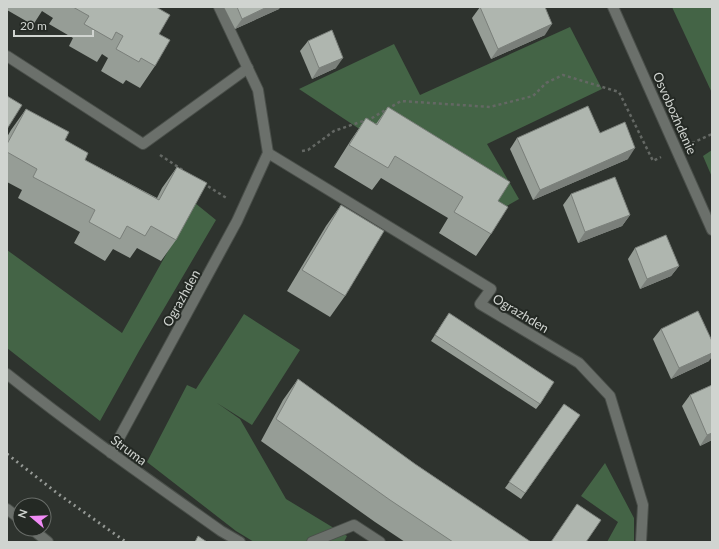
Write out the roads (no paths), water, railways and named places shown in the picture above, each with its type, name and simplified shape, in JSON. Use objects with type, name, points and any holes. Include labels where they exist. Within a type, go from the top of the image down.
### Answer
[{"type":"street","points":[[219,7],[258,90],[268,152]]},
{"type":"street","name":"Osvobozhdenie","points":[[613,7],[712,230]]},
{"type":"street","points":[[7,56],[143,144],[248,68]]},
{"type":"street","name":"Ograzhden","points":[[111,453],[237,221],[268,152],[491,288],[480,304],[579,363],[610,396],[643,505],[641,542]]},
{"type":"street","name":"Struma","points":[[7,374],[111,453],[240,542]]},
{"type":"street","points":[[312,542],[354,525],[380,542]]},
{"type":"railway","points":[[7,454],[57,493],[126,542]]}]
